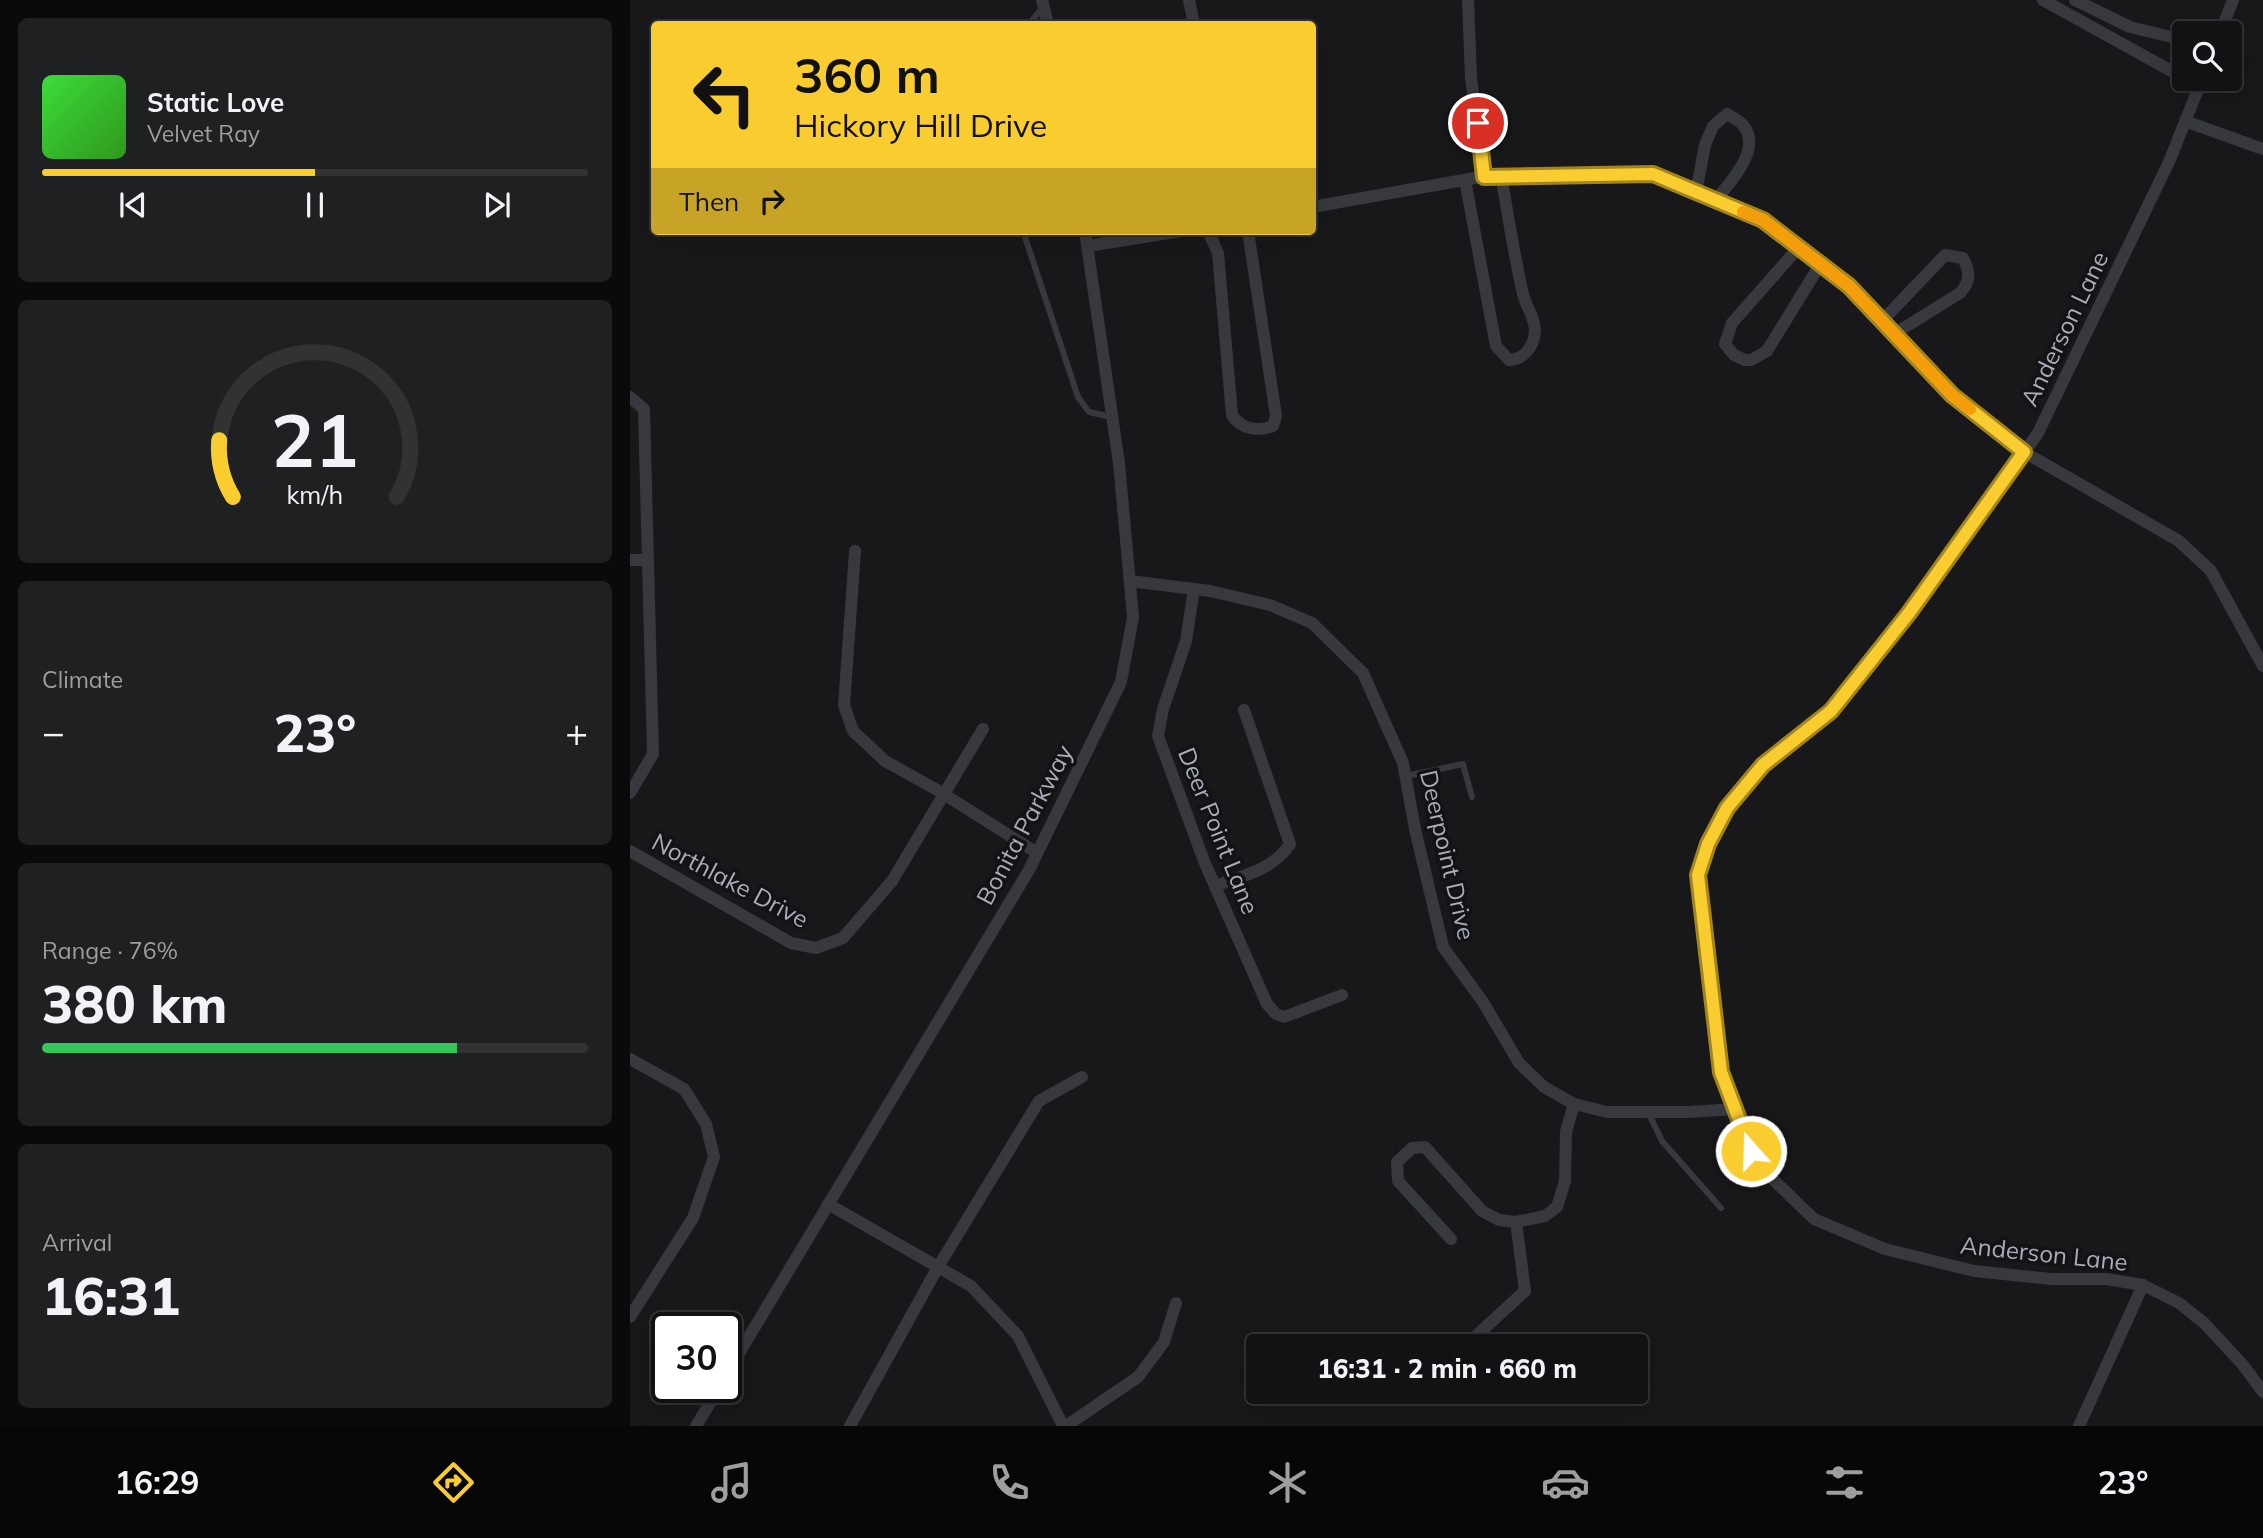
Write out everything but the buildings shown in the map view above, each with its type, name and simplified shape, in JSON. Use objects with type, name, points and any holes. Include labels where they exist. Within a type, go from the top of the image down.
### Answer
[{"type":"street","points":[[1189,0],[1193,21]]},
{"type":"street","points":[[1468,0],[1471,78],[1484,177]]},
{"type":"street","points":[[2043,0],[2172,71]]},
{"type":"street","points":[[2075,0],[2130,27],[2172,37]]},
{"type":"street","points":[[2225,21],[2233,0]]},
{"type":"street","points":[[1043,3],[1047,21]]},
{"type":"street","name":"Anderson Lane","points":[[2197,91],[2169,162],[2038,433],[1909,613],[1831,711],[1763,765],[1727,808],[1708,844],[1698,875],[1721,1072],[1757,1164],[1814,1219],[1885,1249],[1974,1271],[2051,1279],[2106,1279],[2143,1285],[2179,1303],[2204,1323],[2243,1365],[2263,1392]]},
{"type":"street","points":[[1696,192],[1705,145],[1713,125],[1727,114],[1743,124],[1750,142],[1742,165],[1716,200]]},
{"type":"street","points":[[2185,121],[2263,149]]},
{"type":"street","points":[[1316,206],[1501,175],[1653,174],[1763,220],[1849,286],[1952,395],[2024,452],[2179,541],[2211,570],[2263,666]]},
{"type":"street","points":[[1465,180],[1496,346],[1509,360],[1515,360],[1524,356],[1534,341],[1535,328],[1524,298],[1501,175]]},
{"type":"street","name":"Bonita Parkway","points":[[742,1348],[1037,853],[1121,682],[1133,617],[1119,463],[1086,235]]},
{"type":"street","points":[[1088,246],[1156,235]]},
{"type":"street","points":[[1210,235],[1218,253],[1232,415],[1238,424],[1260,431],[1273,426],[1276,415],[1249,235]]},
{"type":"street","points":[[1799,247],[1732,323],[1725,344],[1734,355],[1751,360],[1767,351],[1821,264]]},
{"type":"street","points":[[1882,321],[1945,255],[1963,258],[1970,272],[1966,286],[1960,293],[1895,334]]},
{"type":"street","points":[[630,397],[644,409],[653,754],[630,793]]},
{"type":"street","points":[[855,551],[844,705],[853,731],[885,761],[944,794],[1037,853]]},
{"type":"street","points":[[630,560],[648,560]]},
{"type":"street","name":"Deerpoint Drive","points":[[1130,581],[1194,589],[1270,605],[1312,623],[1363,673],[1403,762],[1415,829],[1443,947],[1483,1002],[1519,1063],[1545,1087],[1574,1104],[1606,1112],[1736,1109]]},
{"type":"street","name":"Deer Point Lane","points":[[1194,589],[1186,641],[1163,709],[1158,736],[1215,886],[1267,1004],[1276,1014],[1284,1017],[1342,995]]},
{"type":"street","points":[[1215,886],[1270,865],[1290,844],[1244,710]]},
{"type":"street","name":"Northlake Drive","points":[[630,851],[791,943],[816,948],[844,938],[892,881],[983,729]]},
{"type":"street","points":[[630,1059],[684,1089],[706,1124],[714,1157],[693,1218],[630,1317]]},
{"type":"street","points":[[849,1426],[938,1267],[1039,1101],[1082,1077]]},
{"type":"street","points":[[1451,1239],[1398,1181],[1397,1162],[1412,1148],[1424,1147],[1482,1211],[1499,1220],[1516,1222],[1545,1216],[1558,1207],[1565,1181],[1566,1132],[1574,1104]]},
{"type":"street","points":[[828,1204],[971,1286],[1018,1336],[1064,1426],[1138,1377],[1164,1342],[1176,1303]]},
{"type":"street","points":[[1478,1334],[1525,1291],[1516,1222]]},
{"type":"street","points":[[2079,1426],[2143,1285]]},
{"type":"street","points":[[696,1426],[710,1403]]},
{"type":"lane","points":[[1031,21],[1043,3]]},
{"type":"lane","points":[[1024,235],[1078,397],[1089,412],[1113,417]]},
{"type":"lane","points":[[1406,776],[1463,764],[1472,797]]},
{"type":"lane","points":[[1648,1112],[1662,1141],[1721,1208]]},
{"type":"slow traffic","points":[[1743,212],[1763,220],[1849,286],[1952,395],[1970,409]]},
{"type":"route","points":[[1478,123],[1484,177],[1653,174],[1763,220],[1849,286],[1952,395],[2024,452],[1909,613],[1831,711],[1763,765],[1727,808],[1708,844],[1698,875],[1721,1072],[1751,1151]]}]
